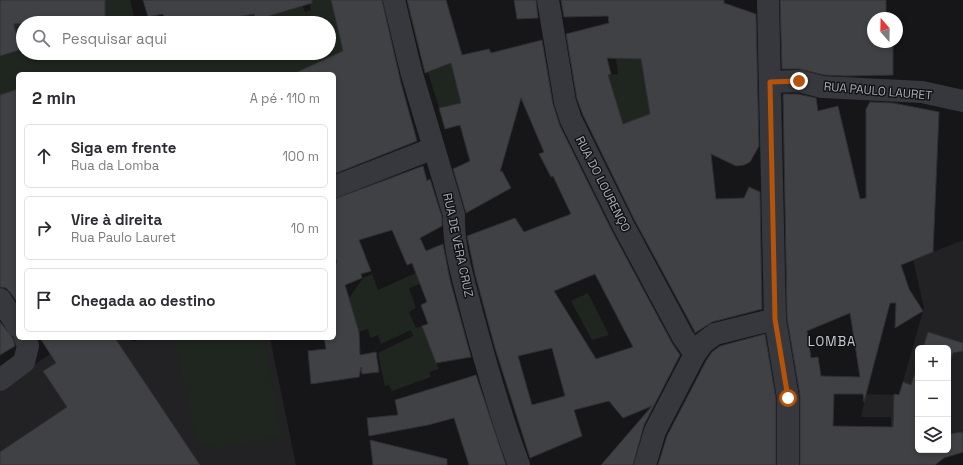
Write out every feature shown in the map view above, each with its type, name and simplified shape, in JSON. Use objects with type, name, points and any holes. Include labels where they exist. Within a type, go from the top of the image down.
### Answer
[{"type":"street","name":"RUA DE VERA CRUZ","points":[[394,0],[411,71],[454,215],[454,235],[460,267],[497,405],[519,465]]},
{"type":"street","name":"RUA DO LOURENÇO","points":[[548,0],[565,102],[572,120],[623,225],[683,337],[695,354]]},
{"type":"street","points":[[768,0],[775,319],[788,398],[788,465]]},
{"type":"street","name":"RUA PAULO LAURET","points":[[770,82],[799,81],[822,87],[922,92],[963,101]]},
{"type":"street","points":[[336,186],[434,148]]},
{"type":"street","points":[[0,299],[16,324]]},
{"type":"street","points":[[646,465],[655,431],[695,354],[703,343],[715,334],[775,319]]},
{"type":"street","points":[[0,380],[24,362],[28,346],[26,340]]},
{"type":"shaded area","points":[[105,0],[130,0],[134,16],[105,16]]},
{"type":"shaded area","points":[[289,0],[300,0],[305,12],[311,10],[309,0],[331,0],[335,16],[270,16],[291,10]]},
{"type":"shaded area","points":[[632,3],[657,156],[630,131],[626,122],[614,127],[606,75],[618,74],[616,58]]},
{"type":"shaded area","points":[[253,12],[254,16],[236,16]]},
{"type":"shaded area","points":[[336,21],[343,51],[336,56]]},
{"type":"shaded area","points":[[16,22],[16,36],[13,23]]},
{"type":"shaded area","points":[[0,51],[2,55],[16,51],[16,60],[33,60],[34,62],[40,60],[329,60],[311,72],[16,72],[16,91],[0,96]]},
{"type":"shaded area","points":[[456,56],[461,103],[439,108],[428,72],[448,65],[446,59]]},
{"type":"shaded area","points":[[963,240],[963,453],[891,465],[891,417],[861,417],[866,394],[899,395],[924,308],[913,260]]},
{"type":"shaded area","points":[[420,271],[423,283],[409,288],[416,308],[409,312],[416,328],[422,326],[424,332],[430,330],[428,341],[439,369],[429,372],[431,377],[392,391],[389,385],[385,386],[378,353],[413,336],[411,330],[381,344],[378,335],[370,338],[368,329],[359,332],[349,298],[363,278],[372,274],[378,290]]},
{"type":"shaded area","points":[[588,293],[609,335],[592,340],[571,301]]},
{"type":"shaded area","points":[[67,340],[132,340],[133,342],[138,340],[270,340],[296,465],[0,465],[0,388],[50,354]]},
{"type":"shaded area","points":[[178,340],[264,340],[282,437],[216,448],[197,442],[176,346]]},
{"type":"building","points":[[0,0],[105,0],[105,16],[16,16],[16,24],[14,24],[16,34],[16,51],[0,56]]},
{"type":"building","points":[[143,0],[312,0],[312,3],[269,16],[255,16],[254,14],[243,16],[164,16],[163,14],[148,16]]},
{"type":"building","points":[[331,0],[382,0],[401,83],[417,141],[336,173],[336,72],[297,72],[323,60],[336,60],[336,54],[343,51],[336,16]]},
{"type":"building","points":[[407,0],[446,0],[462,55],[489,49],[491,53],[542,40],[553,104],[560,126],[612,231],[672,343],[680,355],[644,425],[633,465],[601,465],[652,406],[623,418],[609,401],[574,410],[582,436],[530,458],[495,348],[475,274],[467,236],[515,218],[524,232],[571,214],[553,176],[551,177],[539,154],[544,152],[521,98],[500,172],[502,171],[511,188],[466,213],[453,169],[470,161],[460,125],[445,129],[439,108],[461,103],[451,63],[425,73]],"holes":[[[595,274],[633,347],[596,359],[554,291]],[[552,348],[565,396],[532,405],[518,356]]]},
{"type":"building","points":[[514,0],[536,0],[538,18],[517,19]]},
{"type":"building","points":[[561,0],[724,0],[724,3],[756,14],[759,146],[750,162],[744,165],[736,166],[711,154],[716,199],[744,198],[749,187],[760,192],[762,309],[712,322],[695,333],[634,219],[583,115],[577,99],[566,34],[609,23],[608,16],[564,17]],"holes":[[[607,58],[641,59],[650,114],[623,124],[608,75],[611,74]]]},
{"type":"building","points":[[780,0],[886,0],[886,12],[867,12],[867,48],[893,48],[893,75],[824,75],[799,69],[782,69]]},
{"type":"building","points":[[16,90],[16,301],[6,288],[0,287],[0,95]]},
{"type":"building","points":[[783,94],[798,94],[816,98],[818,111],[838,106],[860,199],[866,198],[866,109],[870,102],[893,103],[939,112],[933,252],[901,265],[909,289],[923,311],[895,328],[896,303],[890,303],[864,402],[863,394],[834,394],[833,426],[893,427],[894,394],[899,395],[903,382],[911,385],[915,373],[915,453],[951,453],[951,434],[963,432],[963,452],[944,458],[935,465],[800,465],[800,396],[787,318]],"holes":[[[850,313],[860,377],[821,376],[818,357],[811,358],[807,331]]]},
{"type":"building","points":[[423,166],[427,181],[430,179],[442,217],[442,226],[420,238],[426,251],[443,244],[450,280],[471,357],[436,363],[422,326],[428,324],[421,305],[427,302],[412,263],[407,265],[392,230],[359,240],[371,271],[361,274],[362,278],[345,285],[359,332],[360,355],[376,352],[379,372],[362,374],[361,367],[359,377],[311,384],[308,351],[326,349],[324,340],[336,340],[336,198]]},
{"type":"building","points":[[0,322],[13,338],[15,346],[0,355]]},
{"type":"building","points":[[928,332],[963,343],[963,351],[953,353],[951,360],[951,345],[924,345]]},
{"type":"building","points":[[765,334],[776,399],[776,465],[658,465],[667,436],[712,352],[720,346]]},
{"type":"building","points":[[41,340],[116,340],[200,465],[0,465],[0,452],[67,407],[43,371],[56,363]]},
{"type":"building","points":[[476,375],[506,465],[469,465],[454,418],[428,425],[369,436],[367,418],[398,415],[395,400]]},
{"type":"building","points":[[370,440],[447,459],[447,465],[373,465]]},
{"type":"district","name":"LOMBA","points":[[832,341]]},
{"type":"route","points":[[788,398],[783,359],[775,319],[770,82],[777,83],[799,81]]}]
